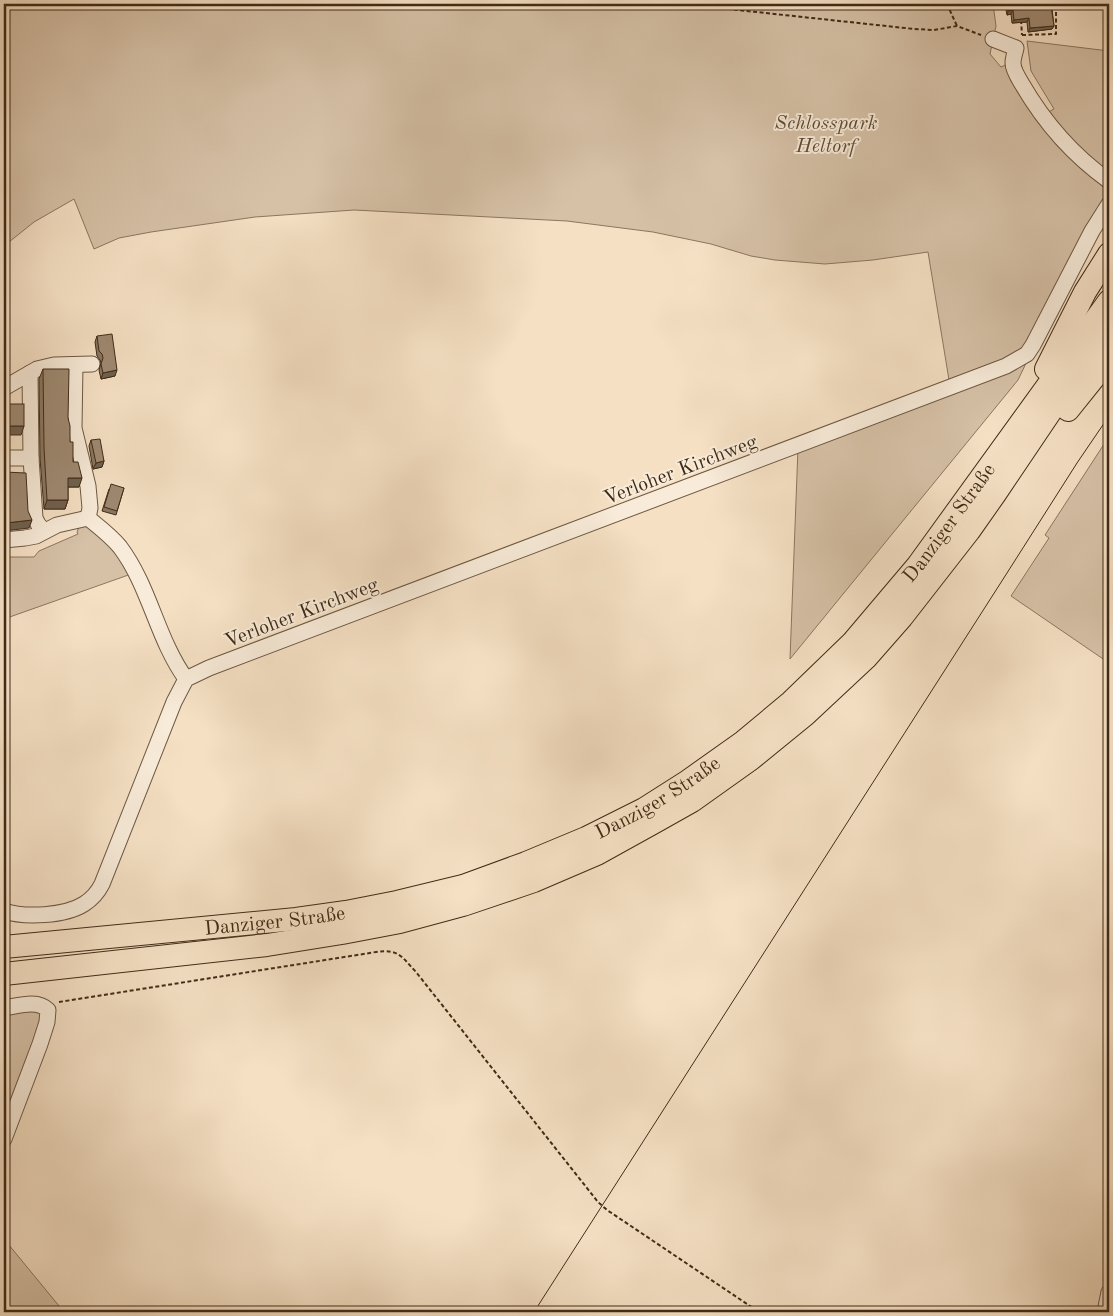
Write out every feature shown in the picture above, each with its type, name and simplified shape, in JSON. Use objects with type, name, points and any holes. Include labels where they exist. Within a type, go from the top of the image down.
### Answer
[{"type":"highway","points":[[1016,430],[1019,411],[1044,372],[1085,292],[1109,254]]},
{"type":"highway","name":"Danziger Straße","points":[[4,947],[296,919],[397,902],[463,886],[526,863],[586,838],[644,809],[743,742],[791,702],[852,643],[918,565],[1109,301]]},
{"type":"highway","name":"Danziger Straße","points":[[4,974],[267,945],[400,922],[463,905],[534,881],[597,854],[692,801],[752,759],[805,715],[866,658],[902,617],[969,531],[1109,329]]},
{"type":"highway","points":[[995,494],[1008,489],[1050,432],[1109,359]]},
{"type":"street","points":[[993,39],[1016,48],[1013,65],[1024,88],[1039,110],[1067,144],[1094,171],[1109,181]]},
{"type":"street","name":"Verloher Kirchweg","points":[[186,678],[1006,366],[1027,354],[1033,345],[1092,231],[1109,204]]},
{"type":"street","points":[[4,388],[37,369],[92,364]]},
{"type":"street","points":[[75,365],[74,428],[88,486],[90,508],[88,518]]},
{"type":"street","points":[[30,373],[31,458],[36,518],[44,531]]},
{"type":"street","points":[[4,458],[31,458]]},
{"type":"street","points":[[4,911],[22,916],[38,915],[78,908],[94,897],[102,884],[174,702],[186,678],[169,651],[144,590],[130,562],[107,533],[88,518]]},
{"type":"street","points":[[4,540],[36,536],[57,525],[88,518]]},
{"type":"street","points":[[4,1008],[35,1003],[48,1010],[48,1022],[4,1139]]},
{"type":"street","points":[[1105,1312],[1109,1292]]},
{"type":"path","points":[[682,4],[914,30],[934,30],[957,26],[993,39]]},
{"type":"path","points":[[741,4],[741,10]]},
{"type":"path","points":[[947,4],[957,26]]},
{"type":"path","points":[[1020,20],[1022,35],[1056,34],[1056,12]]},
{"type":"path","points":[[48,1010],[51,1006],[62,1000],[376,952],[398,954],[416,972],[598,1202],[607,1210],[759,1312]]},
{"type":"green space","name":"Schlosspark Heltorf","points":[[4,4],[993,4],[996,26],[990,54],[1001,67],[1010,63],[1108,189],[1109,198],[1025,352],[950,386],[928,252],[873,260],[825,264],[751,256],[711,244],[653,232],[567,221],[354,210],[255,217],[151,232],[119,238],[94,249],[74,199],[34,222],[4,246]]},
{"type":"green space","points":[[1027,41],[1109,51],[1109,174],[1102,170],[1045,114],[1054,109],[1031,71]]},
{"type":"green space","points":[[1029,357],[1018,380],[790,659],[798,448]]},
{"type":"green space","points":[[1108,438],[1109,663],[1011,596],[1049,538],[1045,535]]},
{"type":"green space","points":[[80,525],[98,528],[134,573],[4,619],[4,557],[34,557],[39,551],[78,534]]},
{"type":"green space","points":[[4,1009],[38,1009],[44,1019],[4,1134]]},
{"type":"green space","points":[[4,1239],[64,1312],[4,1312]]},
{"type":"building","points":[[1007,4],[1073,4],[1051,6],[1054,26],[1030,28],[1029,18],[1014,20],[1013,10],[1008,11]]},
{"type":"building","points":[[112,334],[117,370],[103,373],[101,364],[103,358],[99,351],[97,336]]},
{"type":"building","points":[[43,369],[69,369],[68,418],[70,442],[73,442],[73,462],[78,462],[82,478],[68,478],[68,500],[47,500]]},
{"type":"building","points":[[4,404],[24,404],[24,426],[4,426]]},
{"type":"building","points":[[100,439],[104,461],[96,463],[91,440]]},
{"type":"building","points":[[4,472],[26,473],[28,511],[32,520],[4,524]]},
{"type":"building","points":[[111,484],[124,488],[117,511],[104,507]]},
{"type":"tram line","points":[[534,1312],[1077,463],[1109,416]]}]
